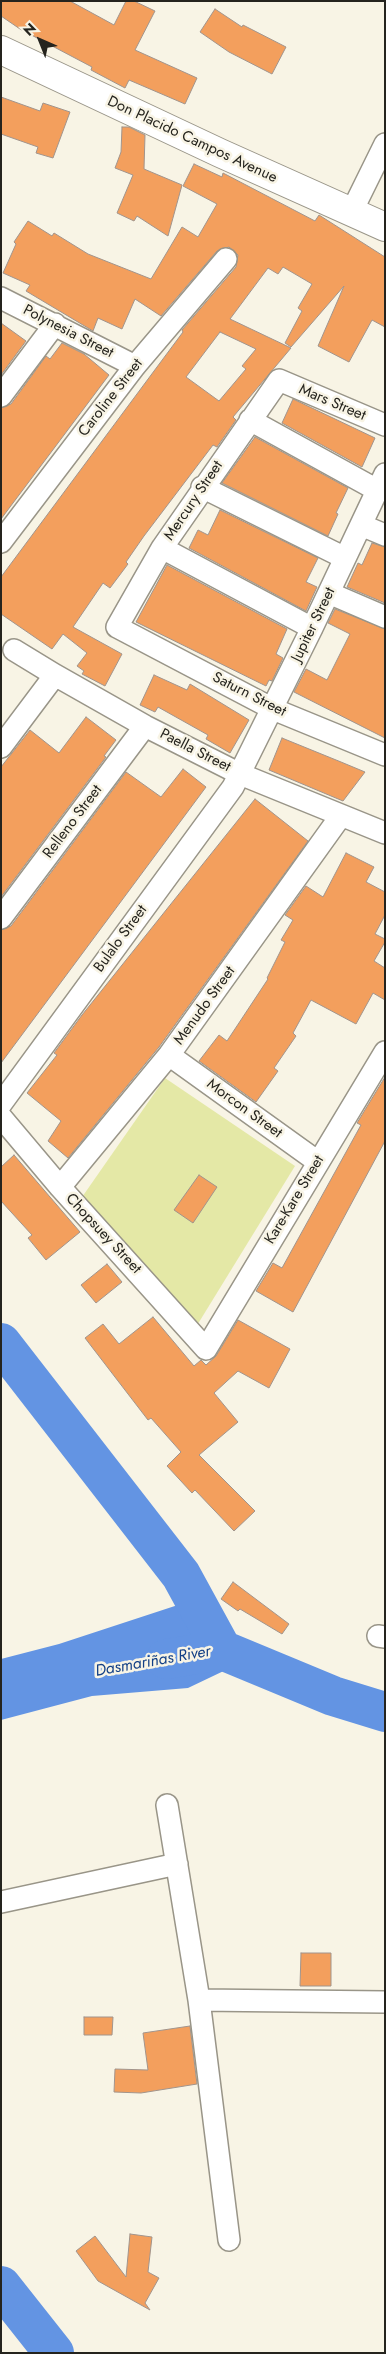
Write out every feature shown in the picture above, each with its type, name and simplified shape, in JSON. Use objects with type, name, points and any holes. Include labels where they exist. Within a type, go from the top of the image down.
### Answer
[{"type":"main road","name":"Don Placido Campos Avenue","points":[[1,50],[351,213],[385,227]]},
{"type":"street","points":[[351,213],[385,144]]},
{"type":"street","name":"Caroline Street","points":[[1,542],[134,366],[226,259]]},
{"type":"street","name":"Polynesia Street","points":[[1,298],[134,366]]},
{"type":"street","points":[[1,396],[55,324]]},
{"type":"street","name":"Mercury Street","points":[[117,627],[162,548],[279,380]]},
{"type":"street","name":"Mars Street","points":[[279,380],[385,425]]},
{"type":"street","points":[[250,420],[381,482]]},
{"type":"street","name":"Jupiter Street","points":[[240,774],[381,482]]},
{"type":"street","points":[[202,488],[345,558]]},
{"type":"street","points":[[361,525],[385,535]]},
{"type":"street","points":[[162,548],[312,628]]},
{"type":"street","points":[[329,593],[385,618]]},
{"type":"street","name":"Saturn Street","points":[[117,627],[273,709],[385,755]]},
{"type":"street","name":"Paella Street","points":[[14,650],[55,676],[145,726],[240,774],[385,834]]},
{"type":"street","points":[[1,747],[55,676]]},
{"type":"street","name":"Relleno Street","points":[[1,918],[145,726]]},
{"type":"street","name":"Bulalo Street","points":[[1,1104],[233,787],[240,774]]},
{"type":"street","name":"Menudo Street","points":[[60,1187],[169,1055],[340,816]]},
{"type":"street","name":"Kare-Kare Street","points":[[206,1349],[385,1052]]},
{"type":"street","name":"Morcon Street","points":[[169,1055],[318,1162]]},
{"type":"street","name":"Chopsuey Street","points":[[1,1117],[60,1187],[206,1349]]},
{"type":"street","points":[[167,1806],[199,2000],[229,2240]]},
{"type":"street","points":[[1,1902],[176,1864]]},
{"type":"street","points":[[199,2000],[385,2002]]},
{"type":"green space","points":[[165,1078],[295,1166],[196,1327],[80,1200]]},
{"type":"water","points":[[184,1603],[232,1667],[188,1688],[92,1696],[1,1720],[1,1659],[59,1644]]},
{"type":"building","points":[[1,1],[70,1],[114,25],[126,1],[134,1],[155,11],[135,50],[197,78],[185,104],[129,80],[125,88],[91,70],[92,67],[20,29],[1,16]]},
{"type":"building","points":[[215,9],[242,27],[243,25],[286,47],[272,74],[229,52],[200,32]]},
{"type":"building","points":[[1,97],[40,111],[43,103],[70,112],[53,158],[36,153],[38,147],[1,134]]},
{"type":"building","points":[[122,127],[129,127],[145,135],[144,169],[182,185],[168,236],[137,216],[134,221],[117,213],[133,175],[115,168],[121,152]]},
{"type":"building","points":[[194,164],[222,177],[223,173],[315,221],[319,215],[385,257],[385,327],[372,320],[349,362],[318,346],[344,286],[291,347],[285,343],[302,311],[298,308],[312,284],[283,267],[278,274],[268,268],[230,319],[291,348],[233,417],[236,420],[217,447],[213,445],[144,536],[126,562],[128,564],[110,588],[103,583],[73,627],[122,654],[105,686],[82,674],[84,671],[77,666],[87,653],[63,634],[52,649],[1,614],[1,577],[183,332],[182,330],[236,267],[238,255],[229,247],[217,251],[161,316],[135,299],[122,329],[98,318],[93,331],[26,291],[30,285],[3,273],[16,244],[14,242],[28,221],[52,236],[54,233],[88,254],[151,279],[182,227],[198,237],[217,204],[183,186]],"holes":[[[220,332],[256,349],[242,366],[246,369],[219,401],[186,377]]]},
{"type":"building","points":[[1,323],[26,341],[1,375]]},
{"type":"building","points":[[62,343],[84,354],[109,375],[1,519],[1,408],[11,404],[46,356],[50,359]]},
{"type":"building","points":[[293,399],[375,438],[362,467],[282,423]]},
{"type":"building","points":[[255,437],[348,488],[328,536],[222,483]]},
{"type":"building","points":[[220,510],[318,558],[306,582],[317,587],[306,611],[189,548],[198,530],[208,535]]},
{"type":"building","points":[[372,543],[385,547],[385,603],[347,587],[358,563],[362,565]]},
{"type":"building","points":[[167,565],[287,629],[276,654],[283,658],[272,681],[269,680],[266,686],[136,622]]},
{"type":"building","points":[[335,609],[385,629],[385,738],[294,692],[306,669],[327,680],[350,634],[328,623]]},
{"type":"building","points":[[154,675],[187,690],[190,684],[249,720],[230,753],[206,739],[208,735],[158,707],[155,712],[140,705]]},
{"type":"building","points":[[86,717],[116,740],[104,756],[106,757],[1,897],[1,767],[30,730],[59,753]]},
{"type":"building","points":[[282,738],[365,772],[343,801],[269,770]]},
{"type":"building","points":[[183,769],[206,787],[1,1063],[1,930],[11,926],[126,772],[161,797]]},
{"type":"building","points":[[255,799],[308,841],[159,1047],[68,1158],[48,1141],[61,1121],[27,1093],[57,1055],[54,1053],[82,1015]]},
{"type":"building","points":[[346,853],[374,867],[366,882],[385,892],[385,915],[375,934],[385,939],[385,942],[374,961],[385,968],[385,1000],[373,993],[356,1024],[311,1000],[293,1033],[296,1036],[274,1068],[278,1071],[256,1102],[199,1061],[219,1035],[227,1041],[268,979],[285,942],[281,940],[293,920],[285,915],[306,886],[323,897]]},
{"type":"building","points":[[385,1077],[385,1141],[293,1312],[256,1291],[273,1263],[282,1268],[361,1125],[357,1123]]},
{"type":"building","points":[[14,1155],[80,1232],[46,1260],[28,1238],[32,1235],[1,1201],[1,1167]]},
{"type":"building","points":[[199,1175],[217,1187],[193,1223],[174,1210]]},
{"type":"building","points":[[107,1264],[122,1282],[96,1303],[81,1285]]},
{"type":"building","points":[[153,1317],[194,1366],[201,1360],[206,1365],[216,1356],[238,1320],[290,1349],[269,1388],[238,1371],[214,1393],[238,1422],[199,1455],[255,1511],[234,1531],[195,1490],[192,1493],[167,1466],[181,1452],[151,1418],[148,1420],[85,1338],[103,1324],[119,1344]]},
{"type":"building","points":[[233,1582],[289,1624],[282,1634],[240,1609],[238,1611],[221,1599]]},
{"type":"building","points":[[301,1953],[331,1953],[331,1986],[300,1986]]},
{"type":"building","points":[[84,2017],[113,2017],[112,2035],[84,2035]]},
{"type":"building","points":[[190,2026],[197,2084],[141,2093],[114,2092],[115,2069],[148,2070],[143,2033]]},
{"type":"building","points":[[130,2234],[152,2237],[148,2272],[159,2278],[145,2303],[150,2310],[98,2281],[76,2251],[95,2236],[126,2277]]},
{"type":"waterway","points":[[1,1343],[181,1575],[222,1650]]},
{"type":"waterway","name":"Dasmariñas River","points":[[166,1659],[222,1650],[333,1696],[385,1712]]},
{"type":"waterway","points":[[1,2286],[54,2353]]}]
